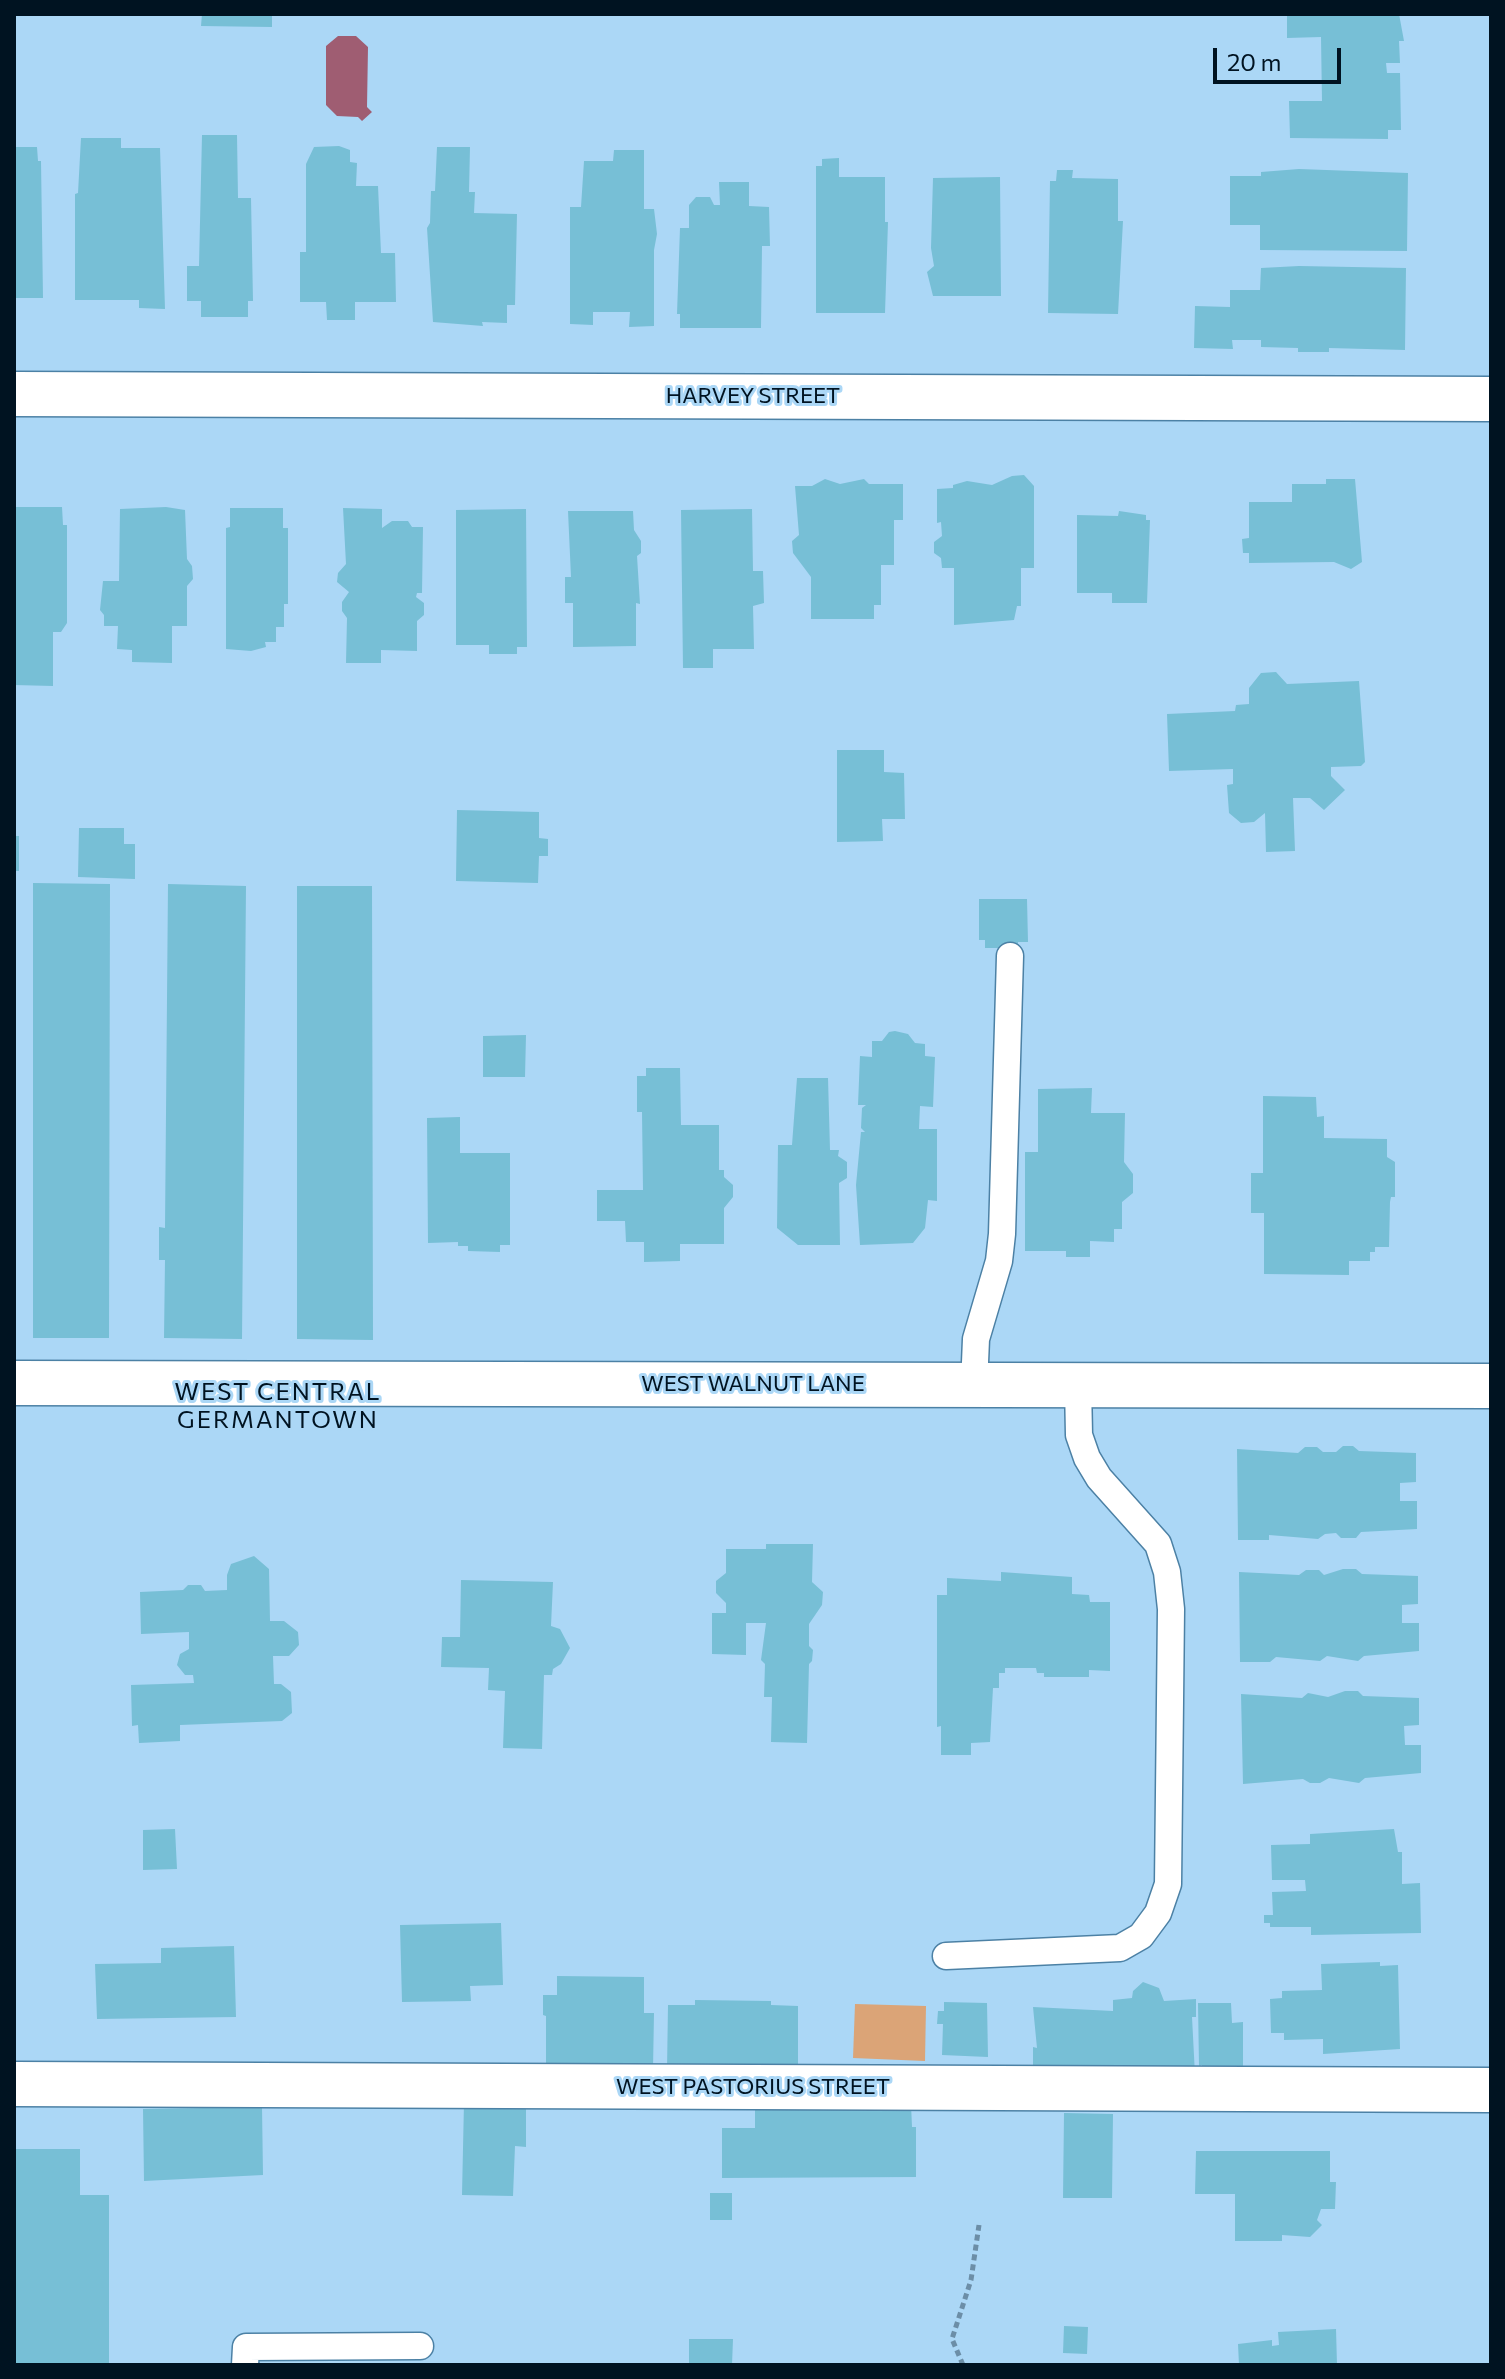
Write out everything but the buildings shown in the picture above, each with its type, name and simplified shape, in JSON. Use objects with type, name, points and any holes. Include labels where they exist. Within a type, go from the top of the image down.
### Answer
[{"type":"street","name":"HARVEY STREET","points":[[14,394],[1491,399]]},
{"type":"street","name":"WEST WALNUT LANE","points":[[14,1383],[1491,1386]]},
{"type":"street","name":"WEST PASTORIUS STREET","points":[[14,2084],[1491,2090]]},
{"type":"lane","points":[[974,1386],[976,1339],[999,1261],[1002,1234],[1010,956]]},
{"type":"lane","points":[[946,1956],[1120,1948],[1141,1936],[1158,1913],[1168,1884],[1171,1670],[1167,1572],[1158,1544],[1099,1478],[1087,1458],[1079,1435],[1078,1385]]},
{"type":"lane","points":[[245,2365],[246,2347],[420,2346]]},
{"type":"path","points":[[963,2365],[952,2339],[971,2280],[979,2225]]},
{"type":"shaded area","points":[[338,36],[356,36],[368,47],[367,107],[372,112],[362,121],[358,117],[337,116],[326,105],[326,46]]},
{"type":"shaded area","points":[[855,2004],[926,2006],[925,2061],[853,2058]]},
{"type":"district","name":"WEST CENTRAL GERMANTOWN","points":[[278,1406]]}]
